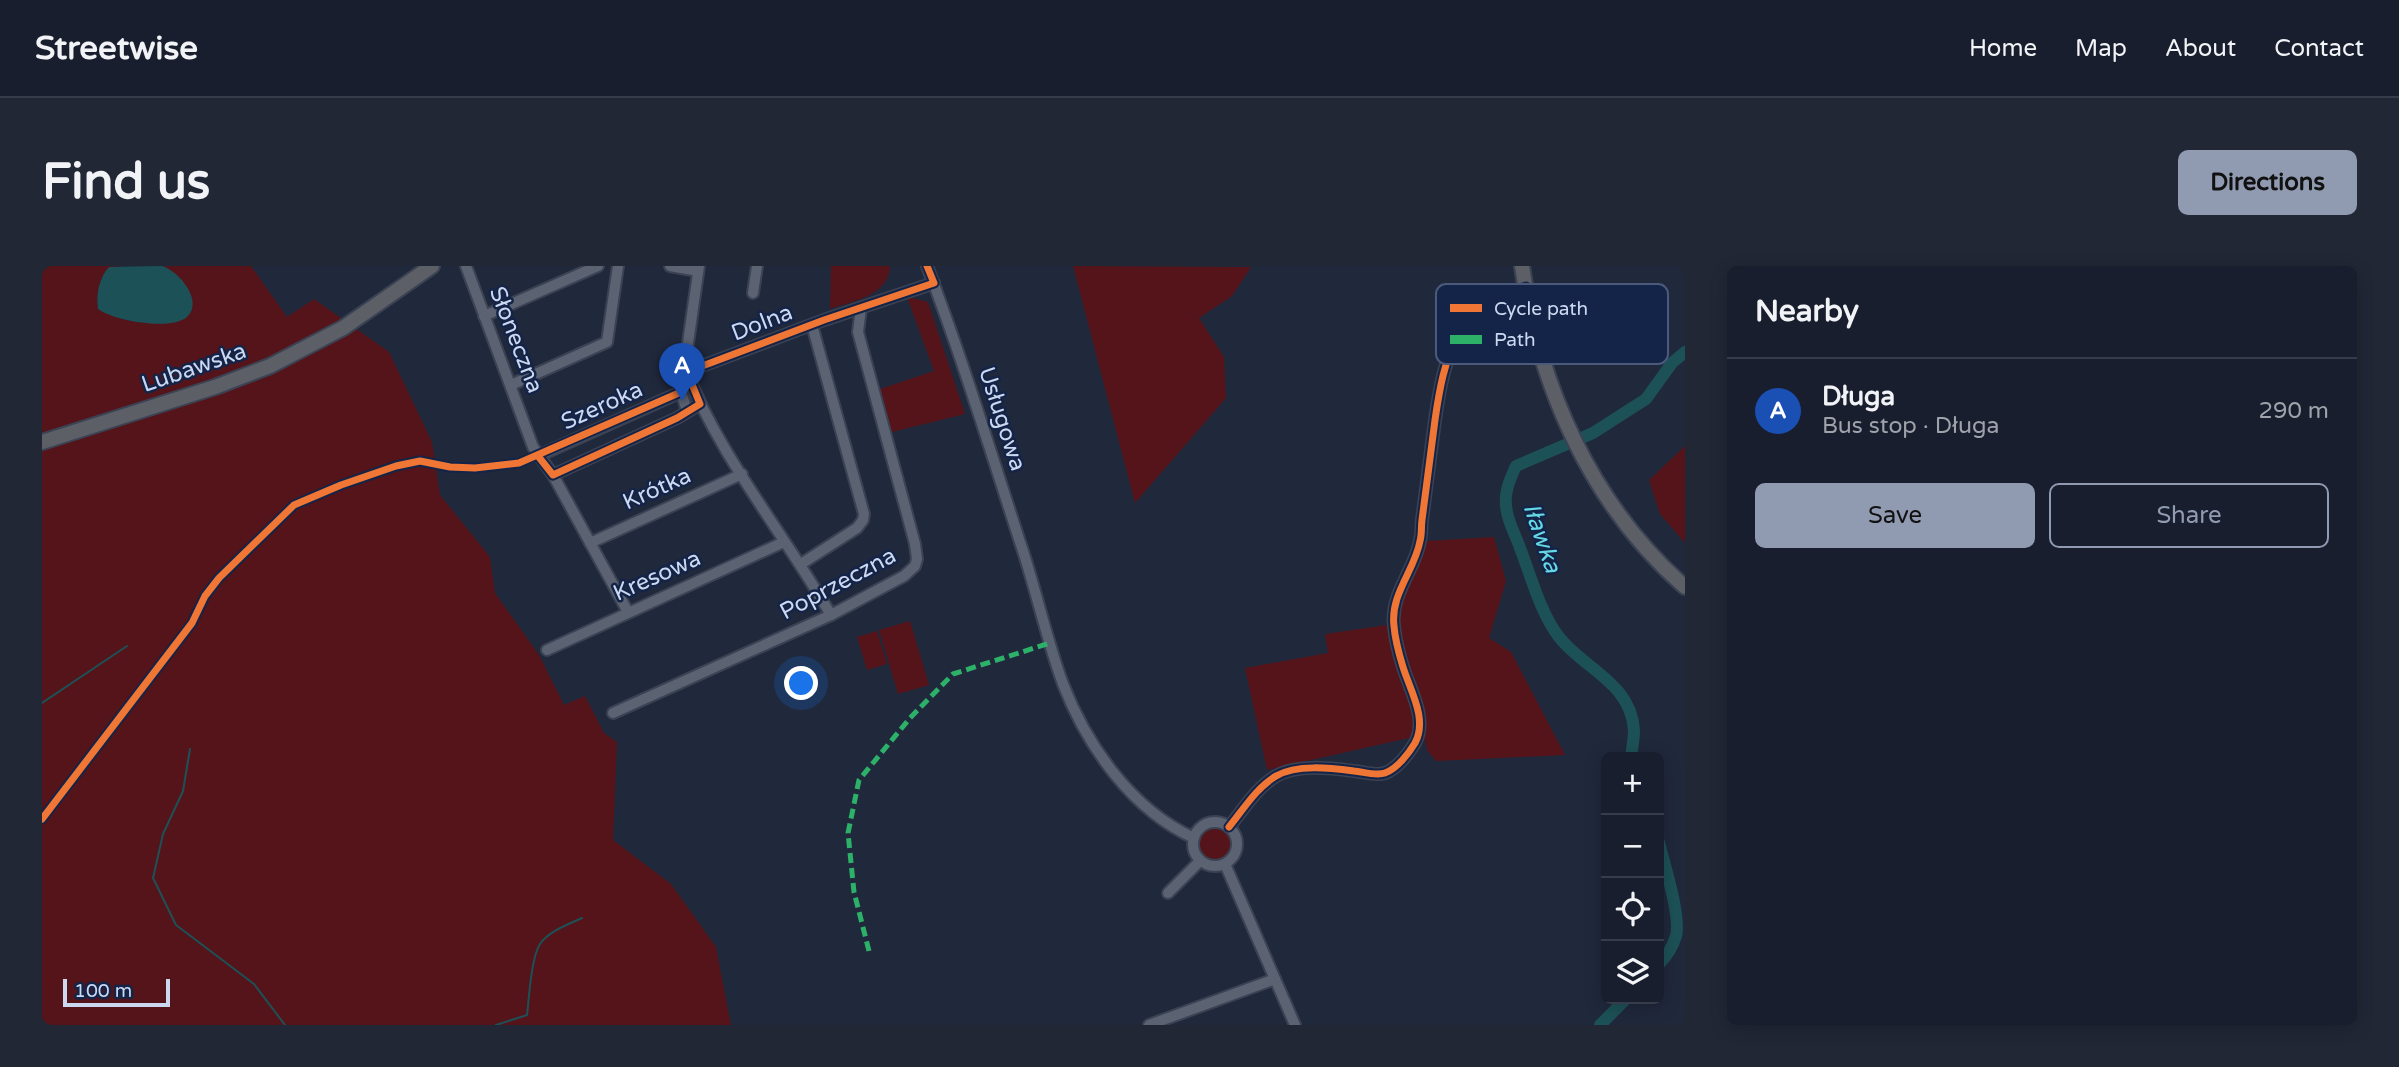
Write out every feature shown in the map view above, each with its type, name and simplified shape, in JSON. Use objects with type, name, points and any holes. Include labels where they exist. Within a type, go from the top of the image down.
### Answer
[{"type":"main road","name":"Lubawska","points":[[323,338],[421,266]]},
{"type":"main road","name":"Lubawska","points":[[42,442],[247,376],[343,328],[432,266]]},
{"type":"main road","points":[[1522,266],[1525,284]]},
{"type":"main road","points":[[1545,364],[1576,444],[1591,472],[1619,516],[1654,558],[1685,587]]},
{"type":"street","name":"Słoneczna","points":[[466,266],[538,456],[553,475],[628,612]]},
{"type":"street","points":[[484,316],[598,266]]},
{"type":"street","points":[[511,385],[607,342],[618,266]]},
{"type":"street","points":[[670,266],[699,268],[681,392],[687,411]]},
{"type":"street","points":[[753,293],[757,266]]},
{"type":"street","name":"Usługowa","points":[[927,266],[1029,569],[1062,680],[1090,738],[1117,777],[1162,820],[1194,838]]},
{"type":"street","points":[[812,325],[934,283]]},
{"type":"street","name":"Poprzeczna","points":[[613,713],[831,615],[912,571],[918,559],[858,332],[861,307]]},
{"type":"street","name":"Dolna","points":[[684,366],[705,365],[812,325],[864,514],[857,528],[801,564]]},
{"type":"street","points":[[1229,827],[1257,792],[1276,776],[1301,769],[1377,774],[1388,772],[1417,739],[1419,709],[1402,666],[1394,614],[1401,587],[1421,541],[1445,364]]},
{"type":"street","points":[[684,366],[700,404],[831,615]]},
{"type":"street","name":"Szeroka","points":[[538,456],[681,392]]},
{"type":"street","name":"Szeroka","points":[[553,475],[677,418],[700,404]]},
{"type":"street","name":"Krótka","points":[[590,543],[742,474]]},
{"type":"street","name":"Kresowa","points":[[547,650],[784,542]]},
{"type":"street","points":[[1218,822],[1229,827],[1236,834],[1238,844],[1235,855],[1218,867],[1207,866],[1193,850],[1198,829],[1207,823],[1218,822]]},
{"type":"street","points":[[1168,893],[1200,860]]},
{"type":"street","points":[[1225,864],[1295,1025]]},
{"type":"street","points":[[1149,1025],[1275,979]]},
{"type":"shaded area","points":[[42,266],[121,266],[109,267],[103,276],[98,292],[98,309],[125,320],[169,322],[167,267],[162,266],[251,266],[287,317],[314,299],[389,352],[432,442],[440,495],[490,557],[495,593],[539,655],[564,705],[585,696],[604,733],[617,742],[613,840],[671,884],[716,947],[731,1025],[42,1025]]},
{"type":"shaded area","points":[[162,266],[182,280],[191,295],[192,310],[187,317],[169,323],[142,323],[116,317],[98,309],[99,286],[109,267]]},
{"type":"shaded area","points":[[831,266],[890,266],[888,276],[876,291],[830,309]]},
{"type":"shaded area","points":[[1073,266],[1251,267],[1232,296],[1199,318],[1224,357],[1226,398],[1135,503]]},
{"type":"shaded area","points":[[907,297],[928,302],[965,414],[892,432],[880,389],[934,371]]},
{"type":"shaded area","points":[[1685,446],[1685,543],[1660,514],[1649,480]]},
{"type":"shaded area","points":[[1494,537],[1506,581],[1489,638],[1511,652],[1565,755],[1436,761],[1427,750],[1424,736],[1426,718],[1407,666],[1400,634],[1400,606],[1427,541]]},
{"type":"shaded area","points":[[910,621],[929,685],[898,694],[879,630]]},
{"type":"shaded area","points":[[1387,625],[1416,717],[1413,737],[1267,770],[1245,668],[1328,653],[1325,634]]},
{"type":"shaded area","points":[[877,631],[887,664],[867,670],[857,637]]},
{"type":"shaded area","points":[[1215,829],[1226,834],[1231,845],[1226,856],[1215,861],[1204,856],[1199,845],[1204,834]]},
{"type":"waterway","name":"Iławka","points":[[1632,752],[1634,730],[1625,700],[1616,688],[1569,648],[1546,616],[1509,521],[1506,494],[1516,466],[1593,433],[1646,399],[1672,363],[1685,352]]},
{"type":"waterway","points":[[42,703],[127,646]]},
{"type":"waterway","points":[[190,749],[183,791],[163,834],[153,878],[176,925],[254,984],[285,1025]]},
{"type":"waterway","name":"Iławka","points":[[1664,862],[1677,927],[1673,944],[1664,958]]},
{"type":"waterway","points":[[496,1025],[527,1015],[532,968],[540,944],[565,925],[582,918]]},
{"type":"waterway","name":"Iławka","points":[[1600,1025],[1621,1004]]},
{"type":"marked path","points":[[869,951],[854,892],[848,833],[859,780],[910,718],[953,674],[1050,643]]},
{"type":"cycle path","points":[[684,366],[705,365],[824,320],[934,283],[927,266]]},
{"type":"cycle path","points":[[1229,827],[1256,793],[1284,772],[1314,768],[1385,773],[1398,764],[1415,743],[1419,734],[1419,714],[1399,652],[1394,614],[1399,593],[1421,538],[1435,420],[1446,364]]},
{"type":"cycle path","points":[[42,819],[192,623],[205,596],[219,578],[294,505],[341,485],[396,466],[420,461],[450,467],[475,468],[519,463],[681,392],[684,366]]},
{"type":"cycle path","points":[[538,456],[553,475],[677,418],[700,404],[685,367]]},
{"type":"place","name":"Długa","points":[[682,401]]}]
